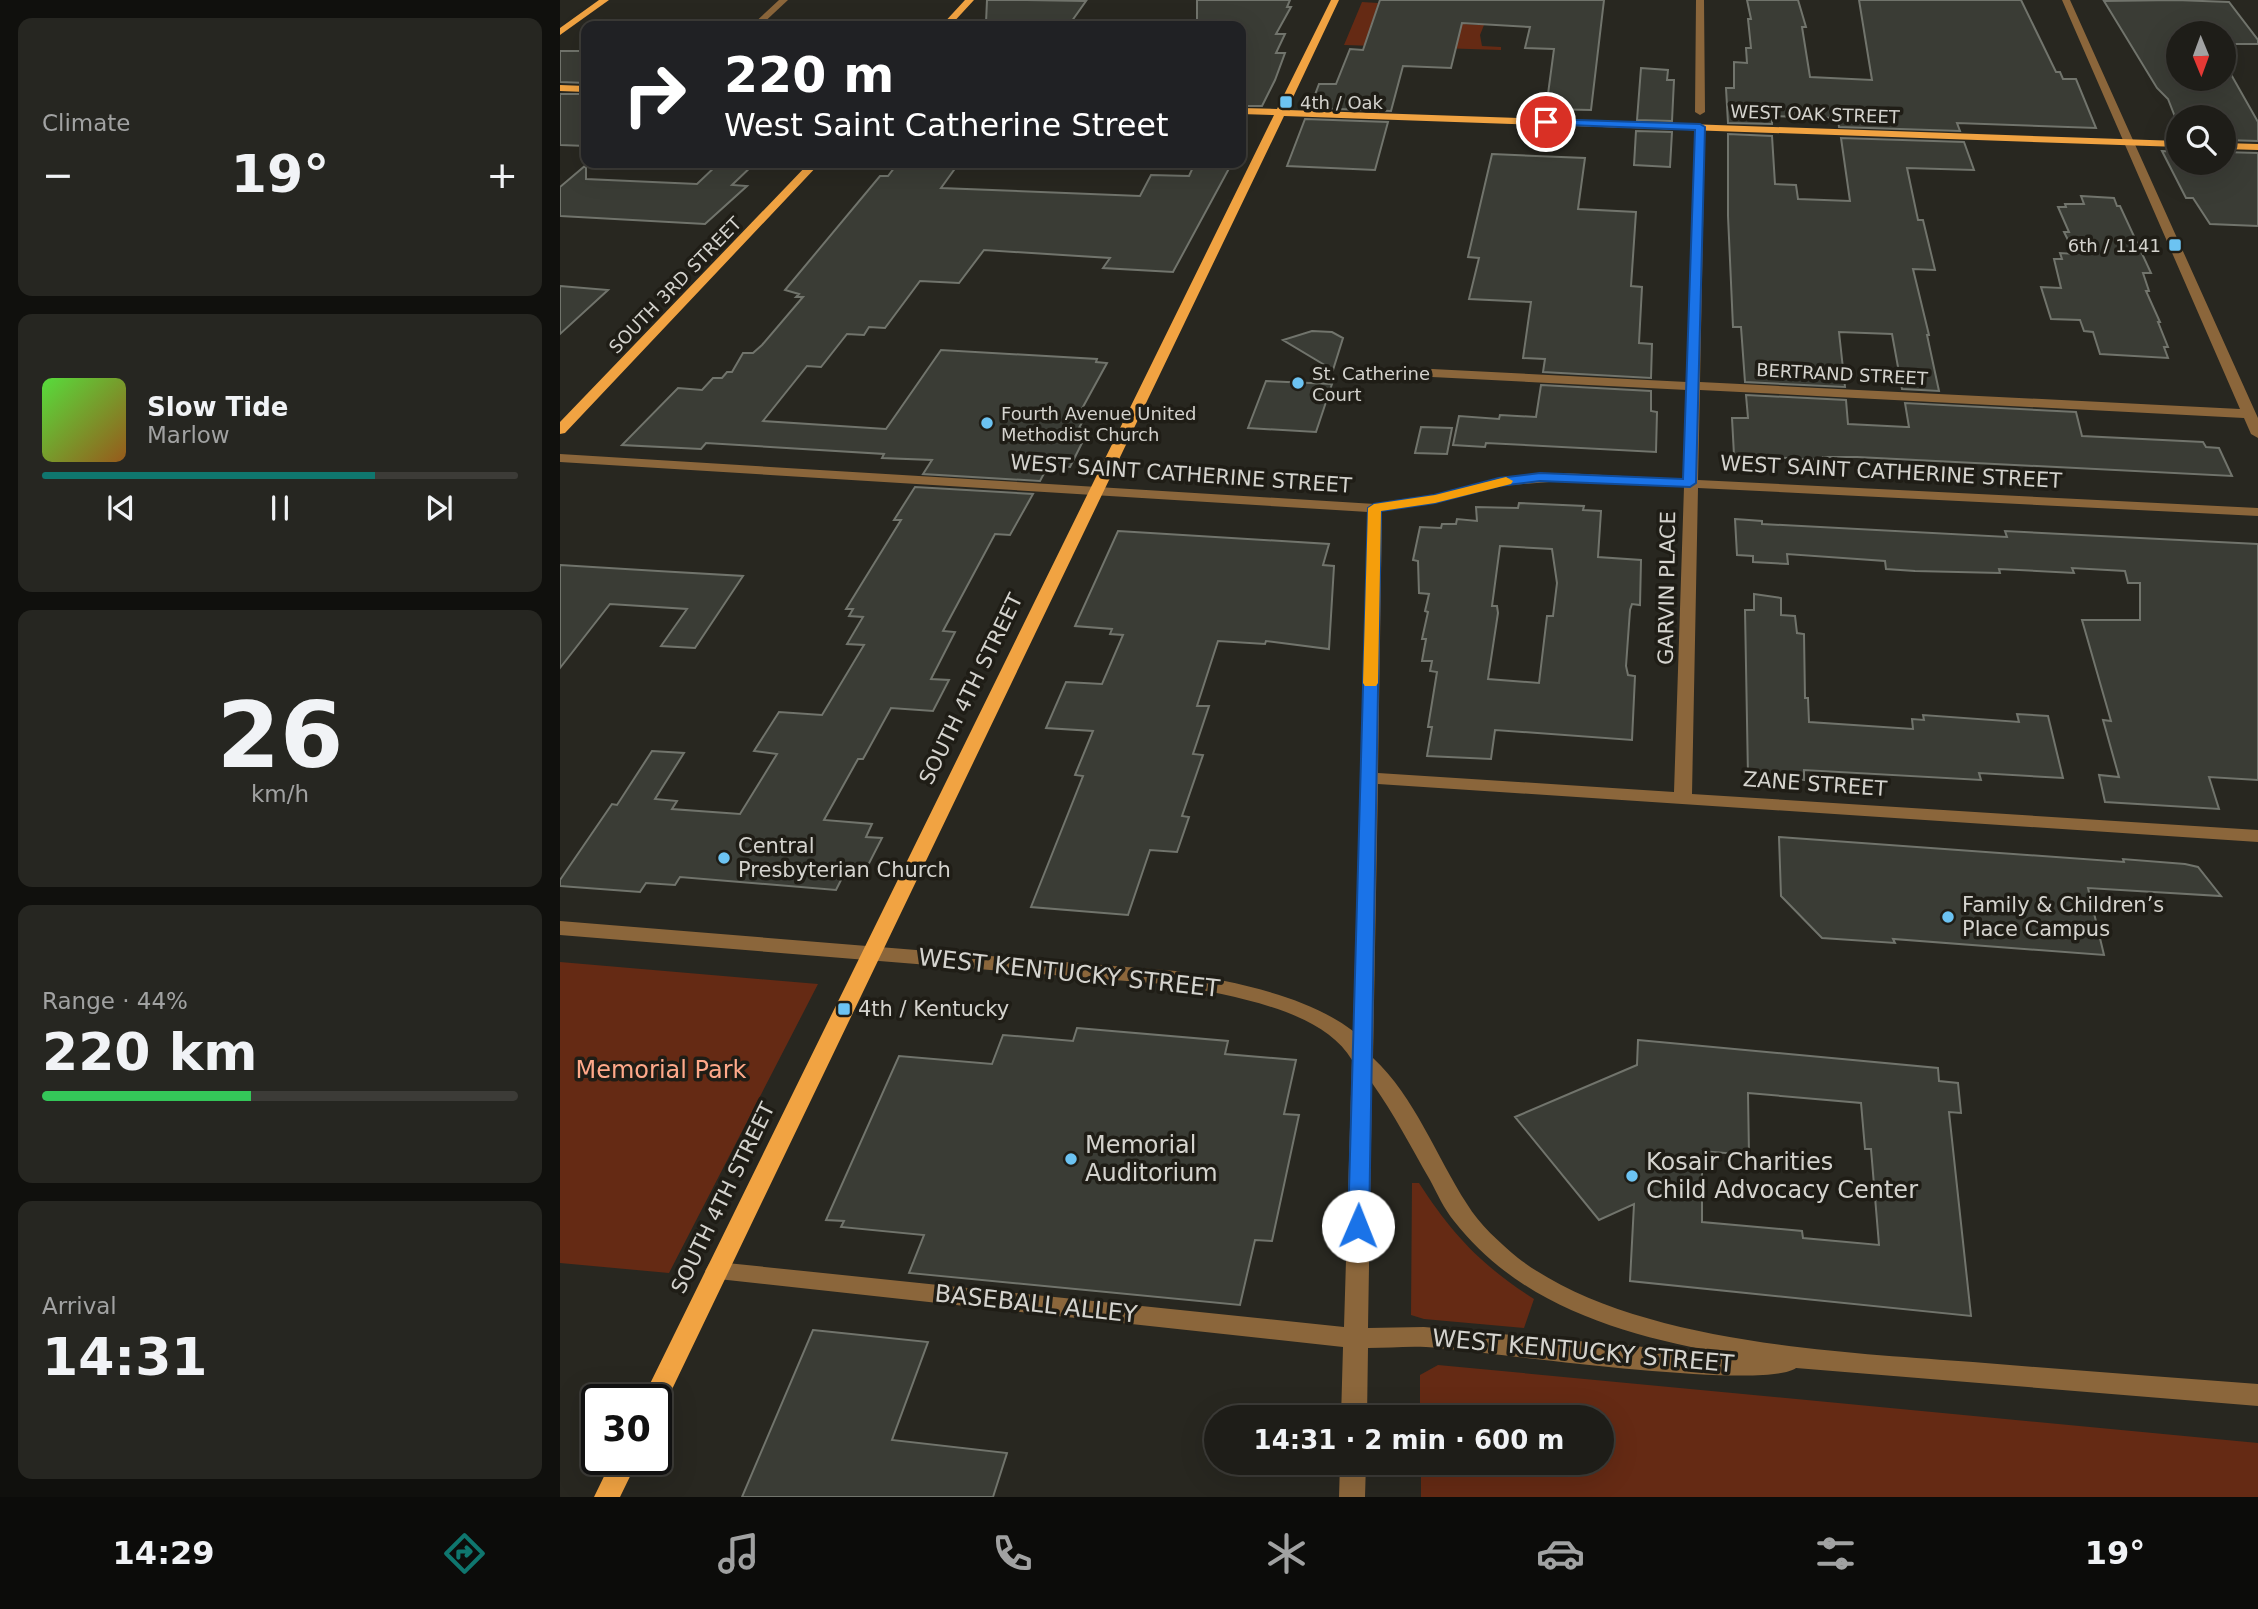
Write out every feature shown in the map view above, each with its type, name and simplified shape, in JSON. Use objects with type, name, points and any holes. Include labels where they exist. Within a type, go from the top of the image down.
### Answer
[{"type":"main road","points":[[560,32],[605,0]]},
{"type":"main road","points":[[950,21],[970,0]]},
{"type":"main road","name":"SOUTH 4TH STREET","points":[[662,1384],[1335,0]]},
{"type":"main road","points":[[560,88],[581,89]]},
{"type":"main road","name":"WEST OAK STREET","points":[[1246,111],[1700,120],[2166,143]]},
{"type":"main road","points":[[2236,146],[2258,147]]},
{"type":"main road","name":"SOUTH 3RD STREET","points":[[560,430],[810,168]]},
{"type":"main road","points":[[607,1497],[618,1475]]},
{"type":"street","points":[[761,21],[784,0]]},
{"type":"street","name":"GARVIN PLACE","points":[[1684,798],[1700,120],[1700,0]]},
{"type":"street","points":[[2066,0],[2258,435]]},
{"type":"street","name":"BERTRAND STREET","points":[[1432,373],[2249,414]]},
{"type":"street","name":"WEST SAINT CATHERINE STREET","points":[[560,458],[1374,508],[1435,499],[1499,482],[1540,477],[2258,512]]},
{"type":"street","points":[[1354,1405],[1374,508]]},
{"type":"street","name":"ZANE STREET","points":[[1368,778],[2258,836]]},
{"type":"street","name":"WEST KENTUCKY STREET","points":[[560,928],[1176,978],[1231,989],[1310,1014],[1328,1023],[1352,1041],[1362,1060],[1378,1075],[1397,1102],[1460,1213],[1484,1240],[1510,1264],[1548,1289],[1592,1310],[1630,1324],[1810,1360],[2258,1395]]},
{"type":"street","name":"BASEBALL ALLEY","points":[[717,1271],[1356,1338]]},
{"type":"street","name":"WEST KENTUCKY STREET","points":[[1356,1338],[1424,1336],[1724,1366],[1810,1360]]},
{"type":"street","points":[[1352,1497],[1353,1475]]},
{"type":"green space","points":[[1362,2],[1378,3],[1373,20],[1484,25],[1480,35],[1482,46],[1501,47],[1501,50],[1344,45]]},
{"type":"green space","name":"Memorial Park","points":[[560,962],[818,984],[669,1273],[560,1263]]},
{"type":"green space","points":[[1412,1183],[1419,1183],[1469,1248],[1515,1287],[1534,1299],[1524,1328],[1424,1319],[1411,1315]]},
{"type":"green space","points":[[1438,1365],[2258,1443],[2258,1497],[1421,1497],[1421,1475],[1614,1475],[1614,1405],[1420,1405],[1420,1375]]},
{"type":"building","points":[[987,0],[1086,1],[1072,21],[986,21]]},
{"type":"building","points":[[1197,0],[1290,0],[1287,7],[1291,7],[1276,34],[1285,34],[1276,53],[1285,53],[1262,106],[1246,106],[1246,21],[1197,21]]},
{"type":"building","points":[[1380,0],[1604,0],[1591,110],[1546,109],[1554,49],[1525,48],[1530,27],[1462,23],[1451,68],[1403,66],[1391,111],[1310,108],[1319,84],[1336,84],[1350,49],[1363,50]]},
{"type":"building","points":[[1747,0],[1798,0],[1806,27],[1802,27],[1810,77],[1872,80],[1859,0],[2021,0],[2056,72],[2060,72],[2063,79],[2076,79],[2096,128],[1957,123],[1960,131],[1839,127],[1838,118],[1772,116],[1772,124],[1728,123],[1726,88],[1734,88],[1734,62],[1747,63],[1746,48],[1751,48],[1748,19],[1751,19]]},
{"type":"building","points":[[2104,1],[2229,2],[2258,40],[2258,44],[2236,44],[2236,21],[2166,21],[2166,91],[2236,91],[2236,83],[2258,122],[2258,141],[2236,140],[2236,105],[2170,105],[2157,88]]},
{"type":"building","points":[[560,51],[581,51],[581,83],[560,82]]},
{"type":"building","points":[[1641,68],[1668,70],[1667,80],[1674,80],[1672,121],[1637,120]]},
{"type":"building","points":[[560,94],[581,94],[581,146],[560,145]]},
{"type":"building","points":[[1305,119],[1388,122],[1375,170],[1287,166]]},
{"type":"building","points":[[1636,131],[1672,132],[1670,167],[1634,165]]},
{"type":"building","points":[[1728,134],[1772,136],[1775,184],[1796,185],[1798,199],[1850,201],[1841,138],[1964,142],[1974,170],[1907,168],[1918,220],[1923,220],[1935,270],[1913,269],[1939,391],[1902,389],[1892,334],[1839,332],[1845,387],[1745,382],[1741,327],[1733,327],[1728,216]]},
{"type":"building","points":[[2236,152],[2258,153],[2258,226],[2210,224],[2193,198],[2186,198],[2174,175],[2236,175]]},
{"type":"building","points":[[1492,154],[1585,158],[1578,209],[1636,212],[1631,286],[1642,287],[1639,343],[1652,344],[1651,378],[1543,372],[1545,359],[1523,358],[1531,302],[1469,299],[1479,258],[1468,257]]},
{"type":"building","points":[[582,168],[586,168],[586,179],[697,184],[714,168],[750,168],[732,185],[747,186],[705,224],[560,216],[560,187]]},
{"type":"building","points":[[894,168],[955,168],[941,188],[1140,196],[1151,175],[1189,176],[1193,168],[1229,168],[1173,272],[1103,268],[1110,258],[984,250],[959,283],[920,281],[885,328],[869,327],[864,335],[847,334],[821,367],[807,366],[763,421],[886,429],[941,350],[1097,359],[1096,362],[1107,363],[1078,416],[1085,417],[1079,428],[1089,429],[1070,467],[1048,466],[1040,481],[923,474],[932,460],[882,458],[884,454],[706,443],[701,449],[622,445],[678,388],[702,390],[713,378],[722,378],[727,372],[732,372],[743,353],[753,353],[762,345],[803,297],[796,297],[799,294],[785,290],[880,176],[888,176]]},
{"type":"building","points":[[2081,196],[2114,198],[2117,206],[2120,206],[2151,273],[2143,273],[2149,291],[2146,291],[2160,322],[2168,347],[2164,347],[2168,358],[2100,354],[2093,332],[2084,331],[2080,320],[2051,319],[2041,287],[2061,288],[2054,259],[2062,259],[2060,253],[2075,254],[2064,232],[2069,232],[2058,207],[2066,207],[2065,204],[2084,204]]},
{"type":"building","points":[[560,286],[608,290],[560,334]]},
{"type":"building","points":[[1312,331],[1332,332],[1343,338],[1333,370],[1283,340]]},
{"type":"building","points":[[1266,381],[1332,384],[1316,432],[1248,428]]},
{"type":"building","points":[[1541,385],[1651,391],[1651,411],[1657,412],[1656,452],[1486,443],[1485,447],[1453,445],[1459,416],[1499,419],[1500,415],[1536,417]]},
{"type":"building","points":[[1746,395],[1846,400],[1848,424],[1909,427],[1905,403],[2076,412],[2082,436],[2203,442],[2206,447],[2219,448],[2232,476],[1857,457],[1823,457],[1823,460],[1734,455],[1732,418],[1748,418]]},
{"type":"building","points":[[1421,427],[1452,428],[1447,454],[1415,453]]},
{"type":"building","points":[[915,487],[1033,494],[1010,535],[995,534],[943,631],[955,632],[931,679],[949,680],[933,711],[891,708],[863,759],[858,759],[824,820],[872,824],[866,837],[882,838],[861,879],[842,878],[836,890],[680,877],[675,885],[646,883],[640,892],[560,886],[560,880],[612,804],[617,805],[652,751],[684,753],[655,799],[677,801],[672,809],[740,814],[777,754],[754,751],[779,712],[822,715],[864,645],[847,644],[863,617],[849,616],[853,609],[846,609],[901,520],[894,520]]},
{"type":"building","points":[[1519,503],[1584,506],[1583,510],[1601,511],[1598,557],[1641,560],[1640,605],[1632,604],[1630,610],[1626,666],[1628,675],[1635,676],[1632,740],[1495,730],[1491,759],[1427,756],[1432,727],[1428,727],[1437,672],[1430,671],[1432,661],[1422,661],[1426,639],[1422,639],[1429,594],[1419,593],[1418,561],[1413,560],[1420,527],[1441,528],[1442,524],[1456,524],[1457,519],[1477,521],[1476,507],[1518,508]],"holes":[[[1500,546],[1552,549],[1557,583],[1553,616],[1547,616],[1539,683],[1488,679],[1498,613],[1497,606],[1492,606]]]},
{"type":"building","points":[[1735,519],[1762,521],[1762,524],[2007,537],[2005,531],[2258,544],[2258,780],[2209,777],[2219,809],[2105,802],[2099,775],[2119,777],[2103,720],[2111,721],[2082,620],[2140,620],[2140,583],[2128,583],[2125,571],[2072,568],[2074,573],[1999,569],[2000,573],[1915,571],[1886,569],[1885,561],[1787,554],[1788,564],[1753,562],[1753,556],[1737,555]]},
{"type":"building","points":[[1118,531],[1329,544],[1323,565],[1334,566],[1329,649],[1266,641],[1265,644],[1218,641],[1197,706],[1209,706],[1193,754],[1203,755],[1182,816],[1189,817],[1177,852],[1150,850],[1128,915],[1031,907],[1083,776],[1075,775],[1093,731],[1046,728],[1066,682],[1102,684],[1123,635],[1110,634],[1112,629],[1075,626]]},
{"type":"building","points":[[560,565],[743,576],[695,648],[661,646],[687,609],[610,604],[560,668]]},
{"type":"building","points":[[1754,594],[1781,598],[1781,615],[1795,616],[1797,633],[1804,634],[1805,698],[1808,698],[1809,722],[1913,729],[1912,719],[1924,720],[1923,715],[2019,722],[2017,714],[2048,716],[2063,778],[1979,773],[1981,780],[1804,770],[1804,780],[1748,776],[1745,610],[1754,610]]},
{"type":"building","name":"Family & Children’s Place Campus","points":[[1779,837],[2185,864],[2198,867],[2221,896],[2088,888],[2104,955],[1893,939],[1895,943],[1822,938],[1781,896]]},
{"type":"building","name":"Memorial Auditorium","points":[[1077,1028],[1228,1041],[1225,1054],[1296,1060],[1284,1114],[1299,1115],[1272,1241],[1255,1240],[1240,1305],[909,1273],[924,1235],[841,1227],[844,1221],[826,1220],[899,1056],[992,1064],[1003,1035],[1073,1041]]},
{"type":"building","name":"Kosair Charities Child Advocacy Center","points":[[1638,1040],[1938,1068],[1939,1081],[1958,1083],[1961,1113],[1949,1112],[1971,1316],[1630,1281],[1634,1204],[1599,1220],[1515,1117],[1637,1065]],"holes":[[[1748,1093],[1861,1103],[1865,1149],[1871,1149],[1879,1245],[1803,1238],[1802,1231],[1702,1222],[1702,1151],[1749,1155]]]},
{"type":"building","points":[[813,1330],[928,1342],[892,1440],[1007,1453],[993,1497],[742,1497]]},
{"type":"slow traffic","points":[[1371,683],[1374,508],[1435,499],[1506,481]]},
{"type":"place","name":"4th / Oak","points":[[1286,102]]},
{"type":"place","name":"6th / 1141","points":[[2175,245]]},
{"type":"place","name":"St. Catherine Court","points":[[1298,383]]},
{"type":"place","name":"Fourth Avenue United Methodist Church","points":[[987,423]]},
{"type":"place","name":"Central Presbyterian Church","points":[[724,858]]},
{"type":"place","name":"Family & Children’s Place Campus","points":[[1948,917]]},
{"type":"place","name":"4th / Kentucky","points":[[844,1009]]},
{"type":"place","name":"Memorial Auditorium","points":[[1071,1159]]},
{"type":"place","name":"Kosair Charities Child Advocacy Center","points":[[1632,1176]]},
{"type":"route","points":[[1358,1226],[1374,508],[1410,504],[1499,482],[1540,477],[1690,483],[1700,127],[1546,122]]}]
